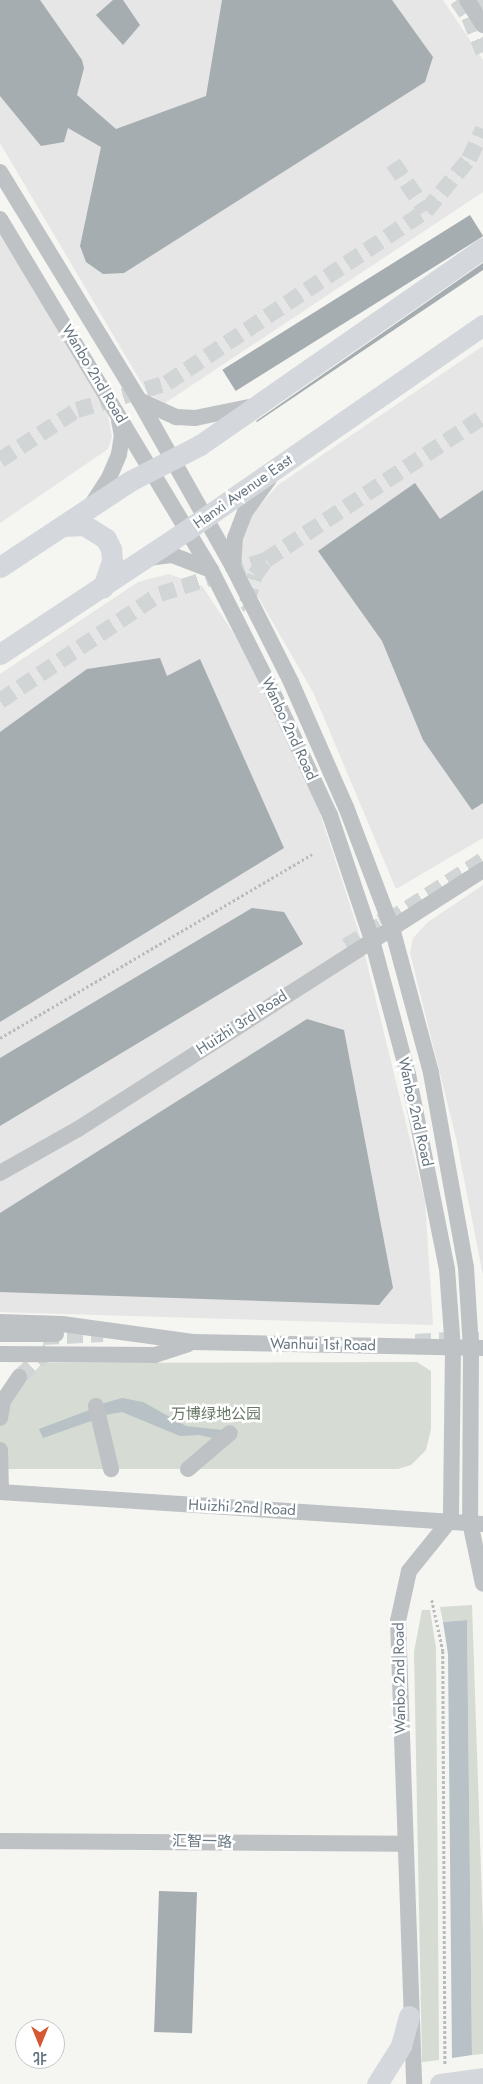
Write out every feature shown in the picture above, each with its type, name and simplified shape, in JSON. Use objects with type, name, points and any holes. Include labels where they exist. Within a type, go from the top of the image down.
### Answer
[{"type":"main road","points":[[0,567],[90,507],[152,470],[200,445],[483,248]]},
{"type":"main road","name":"Hanxi Avenue East","points":[[0,654],[188,530],[483,325]]},
{"type":"main road","points":[[63,526],[84,525],[106,539],[111,549],[112,561],[103,587]]},
{"type":"main road","points":[[377,2084],[401,2046],[409,2016]]},
{"type":"main road","points":[[443,2076],[483,2078]]},
{"type":"street","points":[[467,0],[483,25]]},
{"type":"street","name":"Wanbo 2nd Road","points":[[0,172],[174,459],[233,567],[291,682],[346,807],[392,928],[431,1072],[455,1195],[466,1267],[477,1348],[477,1523],[483,1584]]},
{"type":"street","name":"Wanbo 2nd Road","points":[[0,218],[211,570],[330,815],[372,940],[408,1074],[448,1269],[453,1348],[451,1519],[409,1571],[401,1600],[397,1652],[409,2016],[414,2084]]},
{"type":"street","points":[[139,400],[176,417],[195,418],[258,404]]},
{"type":"street","points":[[90,507],[109,478],[119,454],[122,436],[117,411]]},
{"type":"street","points":[[233,567],[235,538],[245,512],[279,467]]},
{"type":"street","points":[[145,558],[172,555],[211,570]]},
{"type":"street","name":"Huizhi 3rd Road","points":[[0,1174],[78,1128],[483,870]]},
{"type":"street","name":"Wanhui 1st Road","points":[[0,1322],[62,1324],[193,1342],[477,1348]]},
{"type":"street","points":[[0,1334],[193,1342]]},
{"type":"street","name":"Wanhui 1st Road","points":[[0,1354],[155,1355],[193,1342]]},
{"type":"street","points":[[0,1418],[3,1401],[19,1377]]},
{"type":"street","points":[[96,1406],[111,1469]]},
{"type":"street","points":[[188,1469],[230,1433]]},
{"type":"street","points":[[0,1450],[1,1492]]},
{"type":"street","name":"Huizhi 2nd Road","points":[[1,1492],[120,1502],[451,1519],[477,1523]]},
{"type":"street","name":"汇智一路","points":[[0,1841],[404,1844]]},
{"type":"path","points":[[0,1038],[312,854]]},
{"type":"path","points":[[432,1600],[443,1651],[443,2076]]},
{"type":"shaded area","points":[[0,0],[443,0],[483,60],[483,192],[165,403],[148,394],[0,143]]},
{"type":"shaded area","points":[[0,236],[103,392],[112,436],[108,449],[0,523]]},
{"type":"shaded area","points":[[483,346],[483,838],[396,889],[314,694],[245,574],[241,558],[243,539],[251,515],[278,485]]},
{"type":"shaded area","points":[[169,574],[202,586],[234,634],[308,777],[361,939],[425,1201],[433,1325],[0,1312],[0,674],[138,582]]},
{"type":"shaded area","points":[[483,885],[483,1275],[456,1138],[410,953],[413,938],[428,922]]},
{"type":"shaded area","points":[[122,1398],[143,1402],[186,1426],[223,1430],[217,1439],[199,1435],[180,1436],[122,1412],[105,1415],[101,1404]]},
{"type":"shaded area","points":[[92,1409],[94,1420],[43,1438],[39,1429]]},
{"type":"shaded area","points":[[467,1620],[472,2055],[452,2058],[448,1654],[443,1622]]},
{"type":"green space","name":"万博绿地公园","points":[[417,1362],[431,1371],[431,1429],[426,1450],[411,1465],[398,1469],[0,1469],[0,1403],[13,1397],[42,1363]]},
{"type":"green space","points":[[472,1605],[483,1930],[483,2054],[472,2055],[467,1620],[443,1622],[440,1607]]},
{"type":"green space","points":[[422,1610],[430,1610],[436,1648],[439,2060],[422,2062],[414,1652]]},
{"type":"building","points":[[0,0],[40,0],[82,60],[84,68],[77,95],[116,129],[206,96],[222,0],[392,0],[433,57],[425,82],[124,273],[103,274],[86,262],[80,246],[101,147],[68,128],[64,142],[41,146],[0,96]]},
{"type":"building","points":[[113,0],[123,0],[140,25],[123,45],[96,15]]},
{"type":"building","points":[[470,215],[483,236],[236,391],[222,370]]},
{"type":"building","points":[[483,263],[483,270],[256,421]]},
{"type":"building","points":[[415,483],[440,519],[483,490],[483,803],[472,810],[423,740],[382,641],[318,551]]},
{"type":"building","points":[[160,658],[167,676],[200,659],[284,848],[0,1022],[0,732],[87,669]]},
{"type":"building","points":[[252,908],[284,912],[303,944],[0,1126],[0,1058]]},
{"type":"building","points":[[307,1019],[344,1030],[393,1288],[379,1305],[0,1292],[0,1213]]},
{"type":"building","points":[[159,1891],[197,1892],[192,2033],[154,2032]]},
{"type":"tunnel","points":[[457,0],[469,17],[483,52]]},
{"type":"tunnel","points":[[476,0],[483,8]]},
{"type":"tunnel","points":[[0,460],[77,410],[167,383],[426,211],[469,159],[483,129]]},
{"type":"tunnel","points":[[393,163],[426,211]]},
{"type":"tunnel","points":[[0,701],[160,594],[266,560],[483,417]]},
{"type":"tunnel","points":[[250,607],[247,603],[255,575],[266,560]]},
{"type":"tunnel","points":[[384,911],[388,921],[483,860]]},
{"type":"tunnel","points":[[346,946],[388,921]]},
{"type":"tunnel","points":[[43,1337],[103,1334]]},
{"type":"tunnel","points":[[415,1342],[483,1338]]},
{"type":"tunnel","points":[[19,1377],[52,1348]]}]
